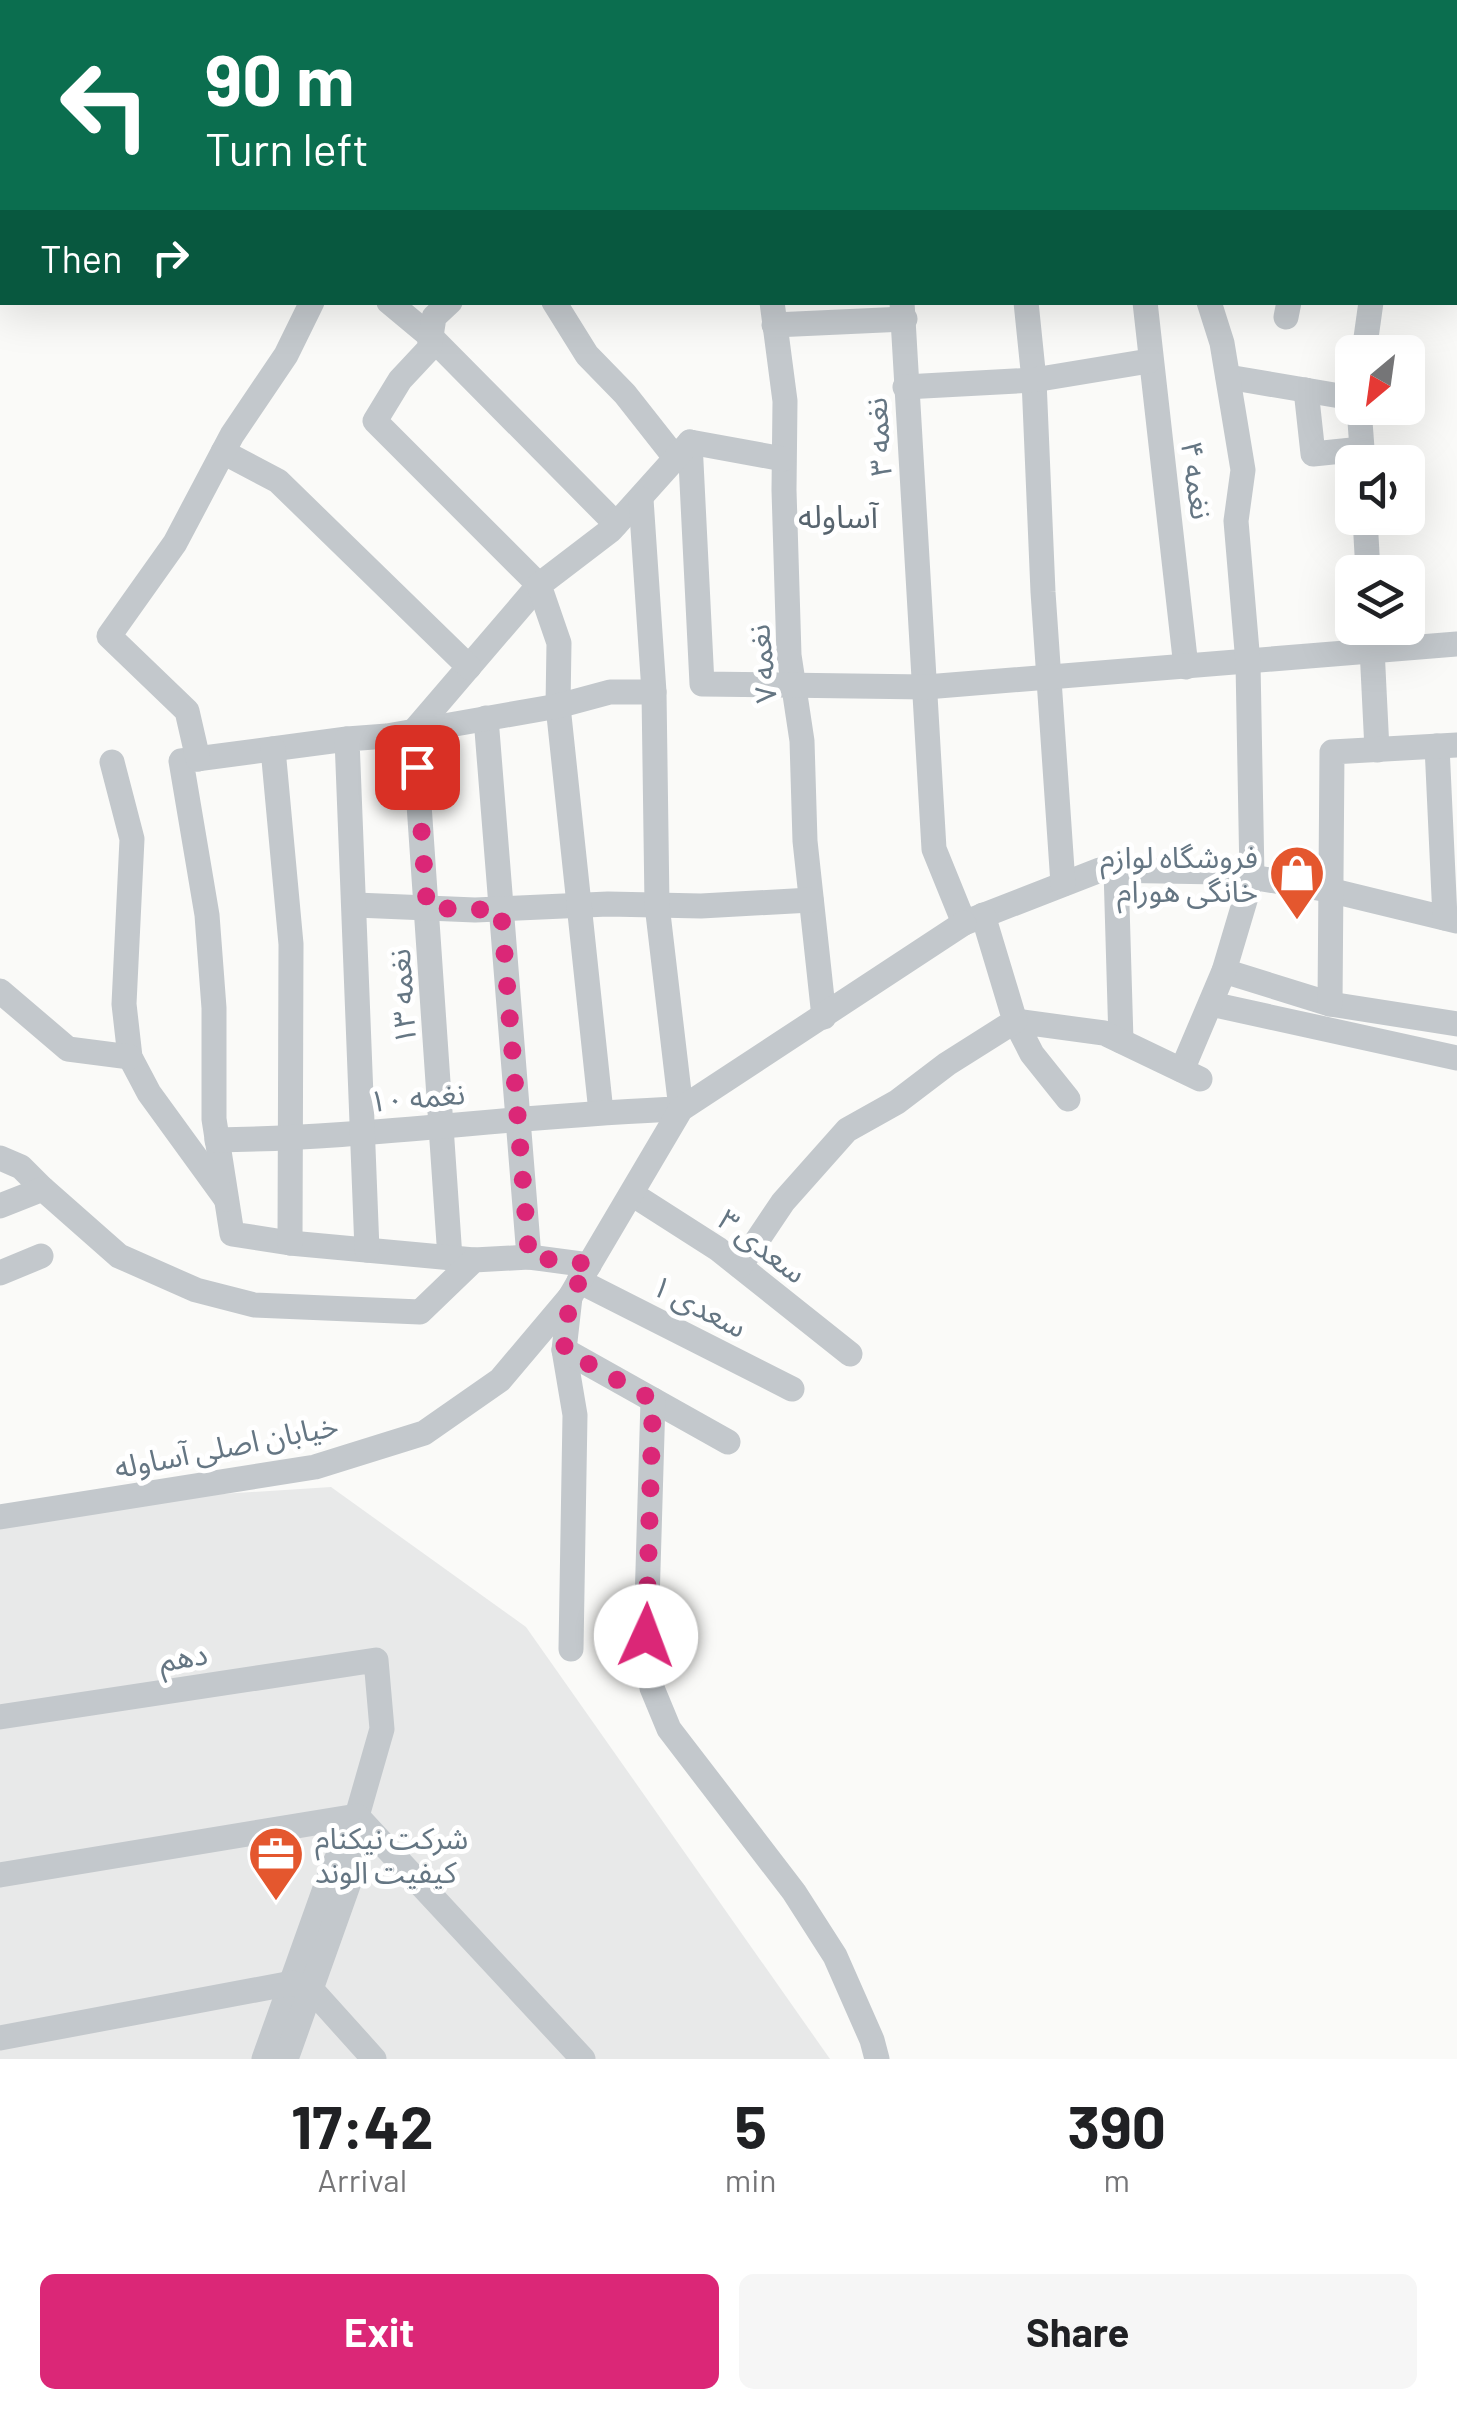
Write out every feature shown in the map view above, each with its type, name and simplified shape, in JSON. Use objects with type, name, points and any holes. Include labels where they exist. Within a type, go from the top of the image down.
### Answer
[{"type":"street","points":[[198,759],[186,711],[109,636],[175,543],[223,452],[286,355],[311,305]]},
{"type":"street","points":[[393,305],[431,337],[616,524]]},
{"type":"street","points":[[447,305],[434,317],[429,349],[400,380],[375,421],[539,585],[559,643],[558,706],[601,1112]]},
{"type":"street","points":[[556,305],[587,355],[683,451],[784,459]]},
{"type":"street","points":[[1026,305],[1063,884]]},
{"type":"street","name":"نغمه ۴","points":[[1144,305],[1174,535],[1186,666]]},
{"type":"street","points":[[740,1266],[783,1202],[847,1130],[897,1102],[947,1064],[1015,1021],[1104,1032],[1191,1075],[1252,878],[1248,662],[1236,521],[1243,470],[1222,343],[1211,305]]},
{"type":"street","points":[[1366,335],[1371,305]]},
{"type":"street","points":[[773,314],[904,311]]},
{"type":"street","name":"نغمه ۳","points":[[904,311],[905,387],[926,687]]},
{"type":"street","name":"نغمه ۷","points":[[773,314],[785,401],[789,655],[796,685],[811,900],[824,1017]]},
{"type":"street","points":[[905,387],[1034,380],[1149,361]]},
{"type":"street","points":[[1228,376],[1335,395]]},
{"type":"street","points":[[1306,390],[1312,454],[1335,455]]},
{"type":"street","points":[[414,732],[539,585],[616,524],[683,451]]},
{"type":"street","points":[[683,451],[702,684],[926,687],[1248,662],[1339,645]]},
{"type":"street","points":[[223,452],[278,481],[469,667]]},
{"type":"street","points":[[641,498],[654,692],[657,905],[681,1109]]},
{"type":"street","points":[[1425,642],[1457,644]]},
{"type":"street","points":[[1371,645],[1378,750]]},
{"type":"street","points":[[926,687],[934,848],[974,919],[1032,1054],[1068,1099]]},
{"type":"street","points":[[571,1649],[575,1415],[564,1350],[580,1281],[529,1257],[462,1259],[232,1234],[214,1119],[214,1008],[206,916],[181,761],[414,732],[558,706],[610,692],[654,692]]},
{"type":"street","points":[[486,718],[529,1257]]},
{"type":"street","name":"نغمه ۱۳","points":[[414,732],[442,1126],[462,1259]]},
{"type":"street","points":[[347,739],[367,1250]]},
{"type":"street","points":[[1330,1004],[1332,752],[1447,746],[1451,920]]},
{"type":"street","points":[[273,749],[292,944],[290,1243]]},
{"type":"street","points":[[112,762],[132,840],[124,1004],[130,1057],[149,1094],[227,1200]]},
{"type":"street","name":"خیابان اصلی آساوله","points":[[0,1517],[315,1467],[424,1432],[500,1380],[580,1281],[681,1109],[974,919],[1100,870],[1116,870],[1221,872],[1328,890],[1451,920]]},
{"type":"street","points":[[1116,870],[1121,1041]]},
{"type":"street","points":[[356,905],[501,910],[811,900]]},
{"type":"street","points":[[1224,970],[1330,1004],[1457,1024]]},
{"type":"street","points":[[0,990],[68,1048],[130,1057]]},
{"type":"street","points":[[1211,1004],[1457,1058]]},
{"type":"street","name":"نغمه ۱۰","points":[[217,1140],[289,1139],[601,1112],[681,1109]]},
{"type":"street","points":[[0,1158],[21,1167],[119,1256],[196,1290],[254,1304],[420,1312],[462,1259]]},
{"type":"street","points":[[0,1206],[42,1190]]},
{"type":"street","name":"سعدی ۳","points":[[632,1194],[740,1266],[850,1354]]},
{"type":"street","points":[[0,1274],[41,1256]]},
{"type":"street","name":"سعدی ۱","points":[[580,1281],[792,1389]]},
{"type":"street","points":[[564,1350],[728,1442]]},
{"type":"street","points":[[653,1400],[646,1636],[652,1688],[670,1729],[794,1892],[835,1956],[877,2059]]},
{"type":"street","name":"دهم","points":[[0,1717],[376,1660],[382,1729],[357,1816]]},
{"type":"street","points":[[0,1874],[357,1816]]},
{"type":"street","points":[[264,2059],[352,1874],[357,1816]]},
{"type":"street","points":[[357,1816],[583,2059]]},
{"type":"street","points":[[0,2038],[301,1986]]},
{"type":"street","points":[[286,2059],[301,1986]]},
{"type":"street","points":[[301,1986],[374,2059]]},
{"type":"shaded area","points":[[331,1487],[526,1627],[830,2059],[0,2059],[0,1508]]},
{"type":"place","name":"فروشگاه لوازم خانگی هورام","points":[[1297,922]]},
{"type":"place","name":"شرکت نیکنام کیفیت الوند","points":[[276,1903]]},
{"type":"district","name":"آساوله","points":[[838,515]]},
{"type":"route","points":[[417,767],[427,908],[501,910],[529,1257],[590,1264],[570,1297],[564,1350],[653,1400],[646,1636]]}]
